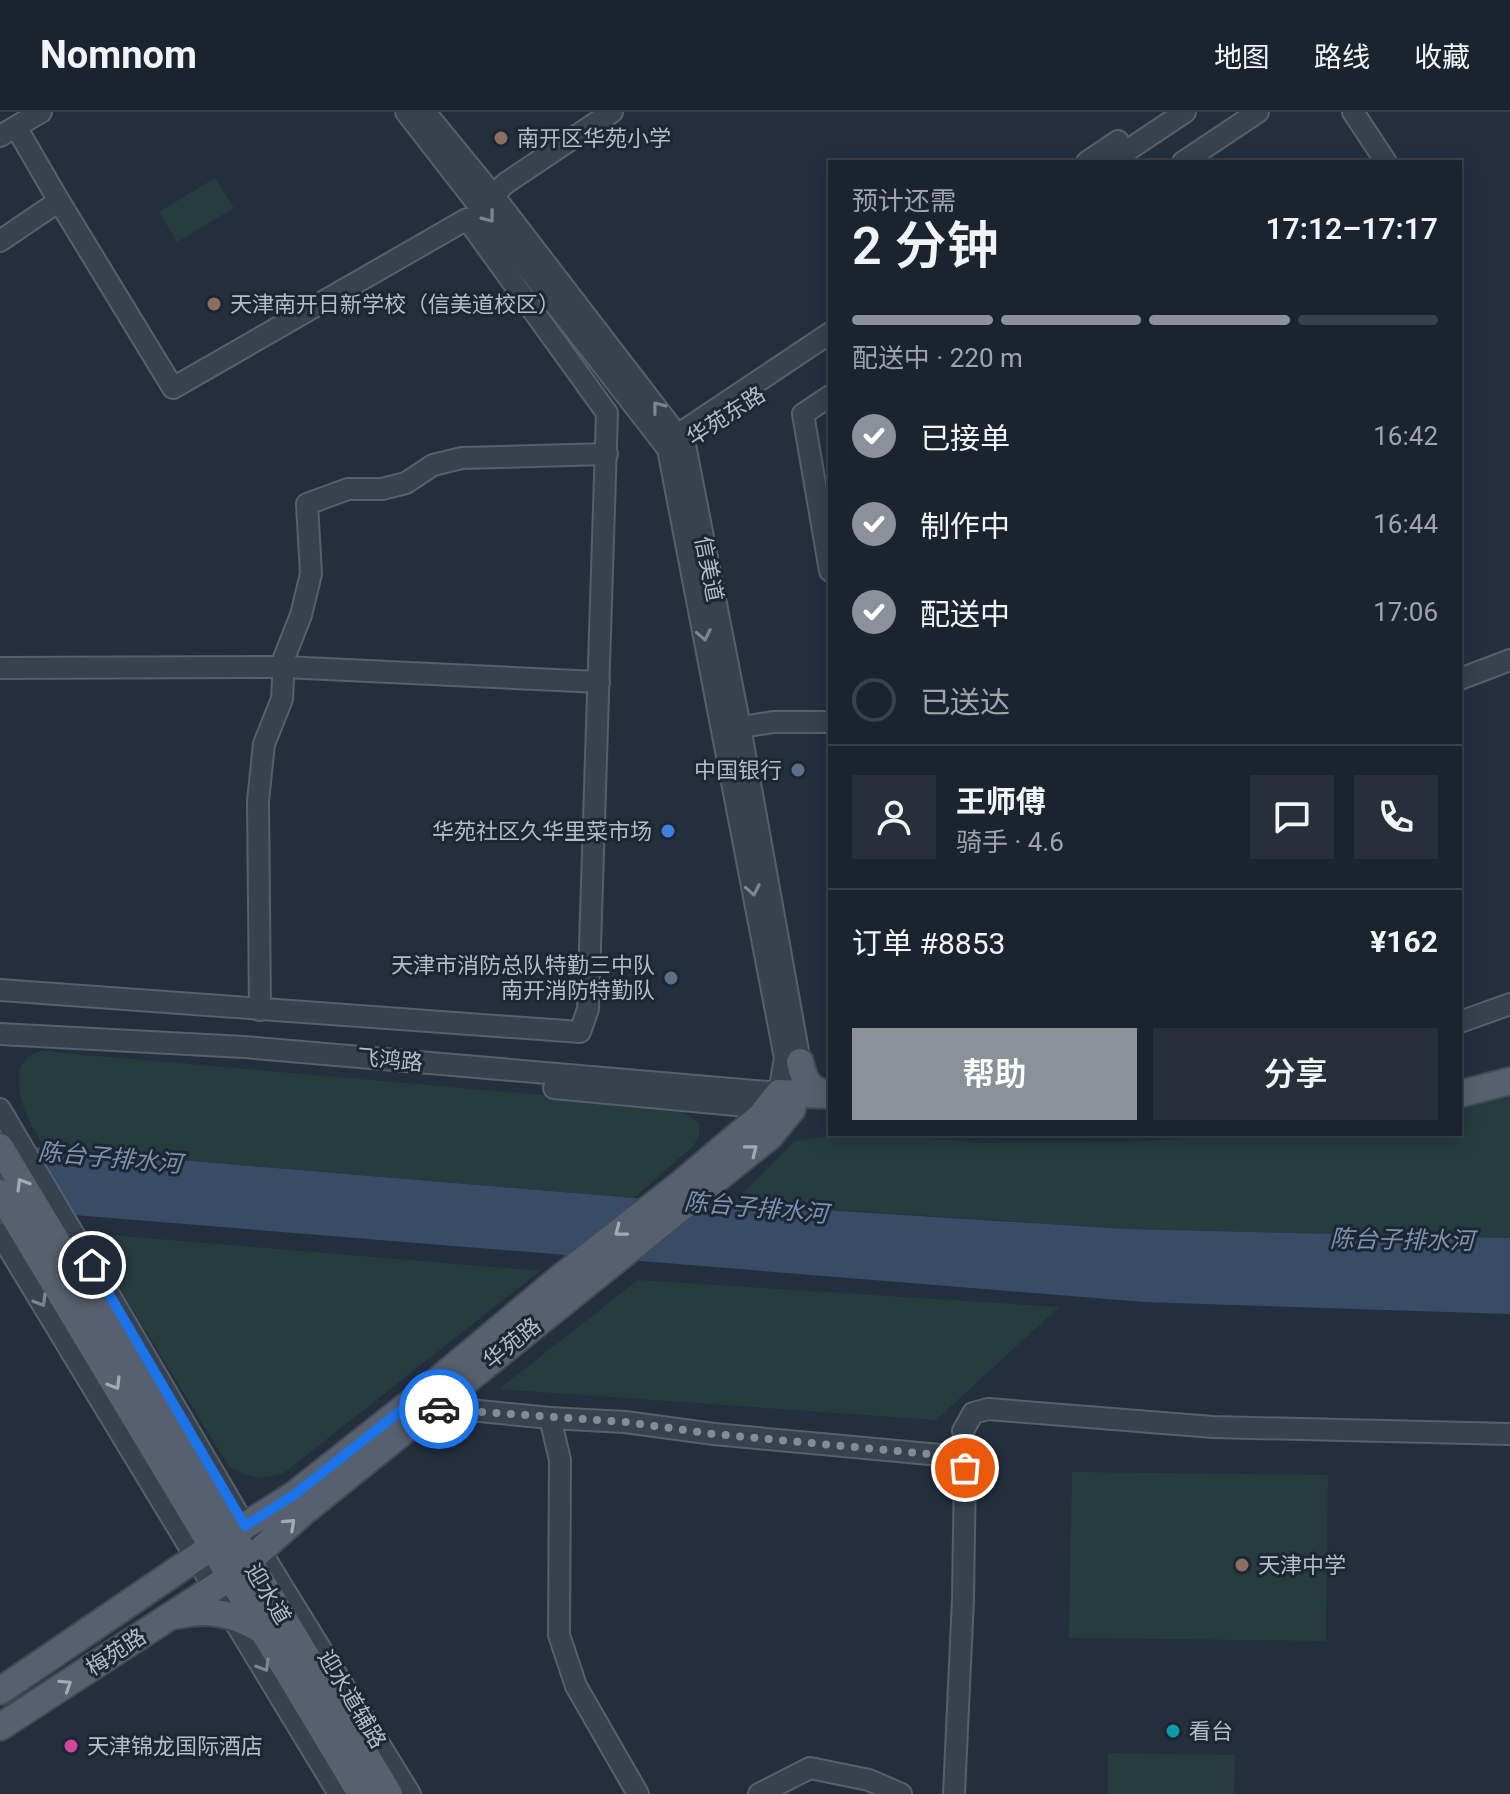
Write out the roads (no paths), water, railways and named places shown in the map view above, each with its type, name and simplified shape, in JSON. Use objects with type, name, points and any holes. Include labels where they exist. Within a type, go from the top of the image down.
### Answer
[{"type":"main road","points":[[800,1062],[806,1083],[828,1100]]},
{"type":"main road","points":[[1462,1077],[1510,1065]]},
{"type":"main road","points":[[1462,1093],[1510,1081]]},
{"type":"main road","points":[[784,1101],[828,1101]]},
{"type":"main road","name":"华苑路","points":[[220,1560],[302,1513],[424,1403],[695,1184],[784,1101]]},
{"type":"main road","name":"迎水道","points":[[0,1147],[32,1224],[190,1486],[220,1560],[275,1626],[389,1794]]},
{"type":"main road","name":"迎水道","points":[[0,1193],[32,1224]]},
{"type":"main road","points":[[153,1587],[220,1560]]},
{"type":"main road","points":[[153,1587],[171,1568],[220,1560]]},
{"type":"main road","name":"梅苑路","points":[[0,1727],[167,1619],[220,1560]]},
{"type":"main road","name":"梅苑路","points":[[0,1691],[153,1587]]},
{"type":"main road","points":[[167,1619],[211,1611],[275,1626]]},
{"type":"main road","name":"迎水道","points":[[275,1626],[361,1794]]},
{"type":"street","points":[[0,990],[580,1032],[588,1009],[607,413],[467,219],[173,388],[59,201],[8,131],[41,112]]},
{"type":"street","name":"信美道","points":[[406,112],[677,442],[731,729],[800,1062],[784,1101]]},
{"type":"street","name":"信美道","points":[[425,112],[493,195],[677,442],[691,475],[785,1058],[784,1101]]},
{"type":"street","points":[[493,195],[506,183],[612,112]]},
{"type":"street","points":[[1090,160],[1162,112]]},
{"type":"street","points":[[1113,160],[1185,112]]},
{"type":"street","points":[[1186,160],[1258,112]]},
{"type":"street","points":[[1353,112],[1385,160]]},
{"type":"street","points":[[0,241],[59,201]]},
{"type":"street","name":"华苑东路","points":[[677,442],[828,334]]},
{"type":"street","name":"华苑东路","points":[[677,442],[706,431],[828,349]]},
{"type":"street","points":[[828,397],[803,414],[828,559]]},
{"type":"street","points":[[691,475],[694,449],[706,431]]},
{"type":"street","points":[[260,1010],[258,801],[264,744],[282,699],[284,658],[301,615],[311,574],[307,504],[348,489],[382,489],[406,483],[433,465],[462,458],[607,454]]},
{"type":"street","points":[[1462,678],[1510,660]]},
{"type":"street","points":[[0,668],[284,667],[599,682]]},
{"type":"street","points":[[731,729],[773,722],[828,722]]},
{"type":"street","points":[[1462,1021],[1509,1007]]},
{"type":"street","name":"飞鸿路","points":[[0,1034],[244,1047],[784,1101]]},
{"type":"street","name":"飞鸿路","points":[[0,1045],[242,1058],[784,1101]]},
{"type":"street","name":"迎水道辅路","points":[[4,1115],[32,1224],[220,1560],[234,1617],[339,1794]]},
{"type":"street","name":"迎水道辅路","points":[[32,1224],[220,1560],[410,1794]]},
{"type":"street","points":[[424,1403],[469,1410],[625,1422],[714,1434],[951,1456],[965,1468],[963,1599],[953,1793]]},
{"type":"street","points":[[963,1431],[973,1413],[988,1409],[1213,1427],[1510,1434]]},
{"type":"street","points":[[550,1418],[560,1460],[559,1635],[576,1686],[638,1794]]},
{"type":"street","points":[[759,1794],[810,1768],[869,1780],[901,1794]]},
{"type":"water","name":"陈台子排水河","points":[[0,1141],[48,1149],[634,1198],[1126,1229],[1510,1238],[1510,1314],[1144,1302],[0,1209]]},
{"type":"place","name":"南开区华苑小学","points":[[501,138]]},
{"type":"place","name":"天津南开日新学校（信美道校区）","points":[[214,304]]},
{"type":"place","name":"中国银行","points":[[798,770]]},
{"type":"place","name":"华苑社区久华里菜市场","points":[[668,831]]},
{"type":"place","name":"天津市消防总队特勤三中队 南开消防特勤队","points":[[671,978]]},
{"type":"place","name":"天津中学","points":[[1242,1565]]},
{"type":"place","name":"看台","points":[[1173,1731]]},
{"type":"place","name":"天津锦龙国际酒店","points":[[71,1746]]}]
